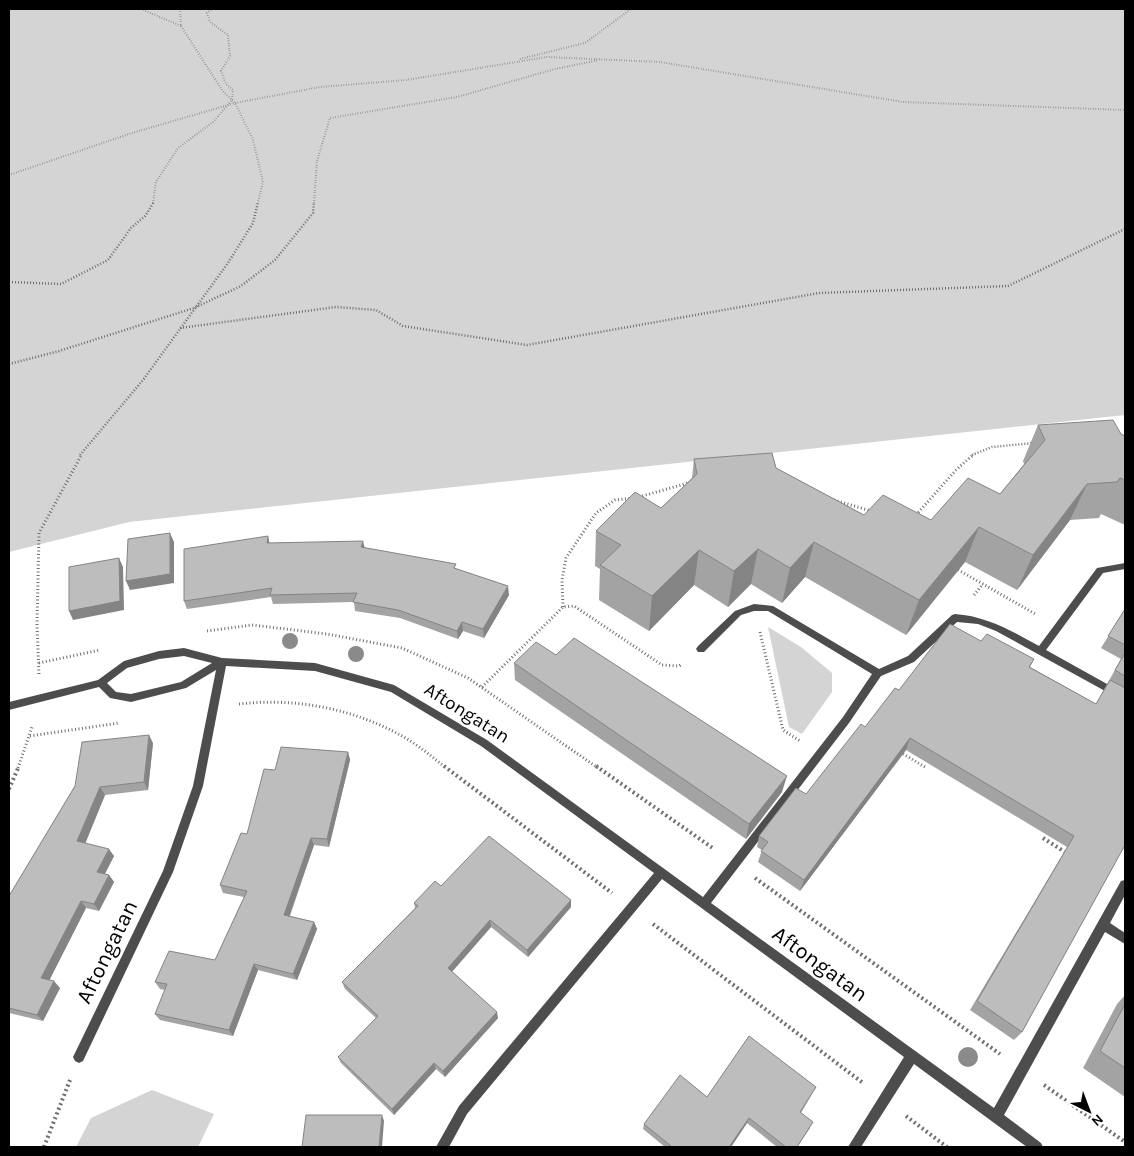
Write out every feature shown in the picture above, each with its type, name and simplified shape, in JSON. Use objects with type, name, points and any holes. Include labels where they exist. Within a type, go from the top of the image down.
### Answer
[{"type":"street","points":[[1040,651],[1100,570],[1125,566]]},
{"type":"street","points":[[701,649],[738,613],[754,607],[770,608],[878,672]]},
{"type":"street","points":[[704,904],[846,720],[878,672],[911,659],[955,618],[969,617],[986,622],[1125,698]]},
{"type":"street","name":"Aftongatan","points":[[9,706],[102,683],[124,665],[158,655],[184,652],[222,662],[314,668],[394,690],[484,743],[1037,1147]]},
{"type":"street","points":[[102,683],[113,695],[131,698],[183,686],[222,662]]},
{"type":"street","name":"Aftongatan","points":[[79,1057],[168,872],[198,786],[222,662]]},
{"type":"street","points":[[442,1147],[463,1110],[661,872]]},
{"type":"street","points":[[996,1117],[1125,885]]},
{"type":"street","points":[[1103,925],[1125,939]]},
{"type":"street","points":[[854,1147],[912,1056]]},
{"type":"path","points":[[141,9],[181,26]]},
{"type":"path","points":[[37,625],[39,533],[77,459],[143,380],[228,263],[253,223],[263,182],[253,140],[235,103],[222,90],[181,26],[180,9]]},
{"type":"path","points":[[9,282],[61,284],[108,260],[132,228],[150,209],[154,202],[156,182],[178,148],[206,128],[232,100],[234,90],[226,84],[222,71],[230,56],[228,35],[210,22],[207,13],[212,9]]},
{"type":"path","points":[[505,63],[584,43],[631,9]]},
{"type":"path","points":[[9,175],[132,133],[235,103],[320,87],[406,80],[547,57],[660,62],[903,102],[1125,110]]},
{"type":"path","points":[[9,364],[59,351],[194,308],[241,286],[276,260],[313,213],[317,161],[330,118],[457,97],[555,70],[604,59]]},
{"type":"path","points":[[180,328],[336,307],[376,310],[403,326],[527,346],[819,293],[1008,286],[1125,229]]},
{"type":"path","points":[[911,517],[917,514],[933,498],[968,457],[981,449],[1036,442]]},
{"type":"path","points":[[563,607],[562,580],[566,558],[596,513],[615,500],[658,493],[690,482]]},
{"type":"path","points":[[833,500],[880,514]]},
{"type":"path","points":[[950,566],[1058,627]]},
{"type":"path","points":[[482,687],[563,607],[574,606],[662,665],[679,666],[701,649]]},
{"type":"path","points":[[754,607],[782,730],[820,754]]},
{"type":"path","points":[[213,708],[263,700],[310,704],[360,716],[412,742],[947,1147]]},
{"type":"path","points":[[30,736],[126,721]]},
{"type":"path","points":[[893,748],[925,767]]},
{"type":"path","points":[[1042,838],[1075,858]]},
{"type":"path","points":[[44,1147],[79,1057]]},
{"type":"shaded area","points":[[9,9],[1125,9],[1125,415],[129,522],[9,552]]},
{"type":"shaded area","points":[[768,627],[801,647],[832,673],[832,692],[802,734],[789,727]]},
{"type":"shaded area","points":[[152,1090],[214,1114],[198,1147],[76,1147],[91,1118]]},
{"type":"building","points":[[1113,420],[1121,434],[1125,436],[1125,480],[1120,478],[1117,482],[1087,484],[1033,555],[979,527],[919,600],[814,542],[790,568],[758,549],[734,571],[699,550],[652,596],[600,565],[621,545],[596,531],[635,492],[661,508],[697,474],[694,459],[772,453],[776,468],[864,515],[883,495],[931,520],[968,478],[1000,494],[1045,440],[1038,425]]},
{"type":"building","points":[[170,533],[170,574],[126,581],[128,539]]},
{"type":"building","points":[[268,536],[267,543],[363,541],[361,547],[456,564],[454,568],[508,586],[483,629],[462,622],[457,631],[398,610],[353,602],[357,593],[270,595],[272,588],[184,601],[184,549]]},
{"type":"building","points":[[119,558],[120,601],[69,611],[69,567]]},
{"type":"building","points":[[1125,609],[1125,645],[1108,636]]},
{"type":"building","points":[[950,624],[981,641],[987,634],[1034,659],[1029,667],[1096,704],[1110,680],[1125,688],[1125,845],[1022,1032],[977,1001],[1074,836],[910,738],[804,880],[761,851],[768,842],[759,836],[796,788],[806,794],[861,724],[865,727],[895,688],[899,690]]},
{"type":"building","points":[[574,638],[787,776],[749,824],[514,663],[536,642],[556,655]]},
{"type":"building","points":[[1125,653],[1125,676],[1115,670]]},
{"type":"building","points":[[149,735],[144,782],[100,787],[77,841],[109,849],[97,872],[109,875],[94,904],[81,901],[41,978],[54,981],[37,1015],[9,1008],[9,896],[75,786],[82,742]]},
{"type":"building","points":[[281,747],[348,752],[327,839],[311,838],[284,915],[314,922],[293,974],[254,964],[229,1030],[155,1014],[167,984],[155,982],[169,951],[215,960],[247,891],[220,885],[241,833],[247,834],[264,769],[275,770]]},
{"type":"building","points":[[489,836],[571,900],[527,950],[490,920],[448,968],[497,1012],[443,1071],[434,1063],[392,1109],[338,1057],[378,1016],[342,982],[418,906],[414,903],[435,881],[441,886]]},
{"type":"building","points":[[1125,1004],[1125,1068],[1100,1051]]},
{"type":"building","points":[[749,1036],[816,1087],[800,1112],[813,1122],[797,1147],[786,1147],[749,1118],[729,1147],[670,1147],[644,1124],[680,1075],[707,1097]]},
{"type":"building","points":[[306,1115],[382,1115],[379,1147],[302,1147]]}]
